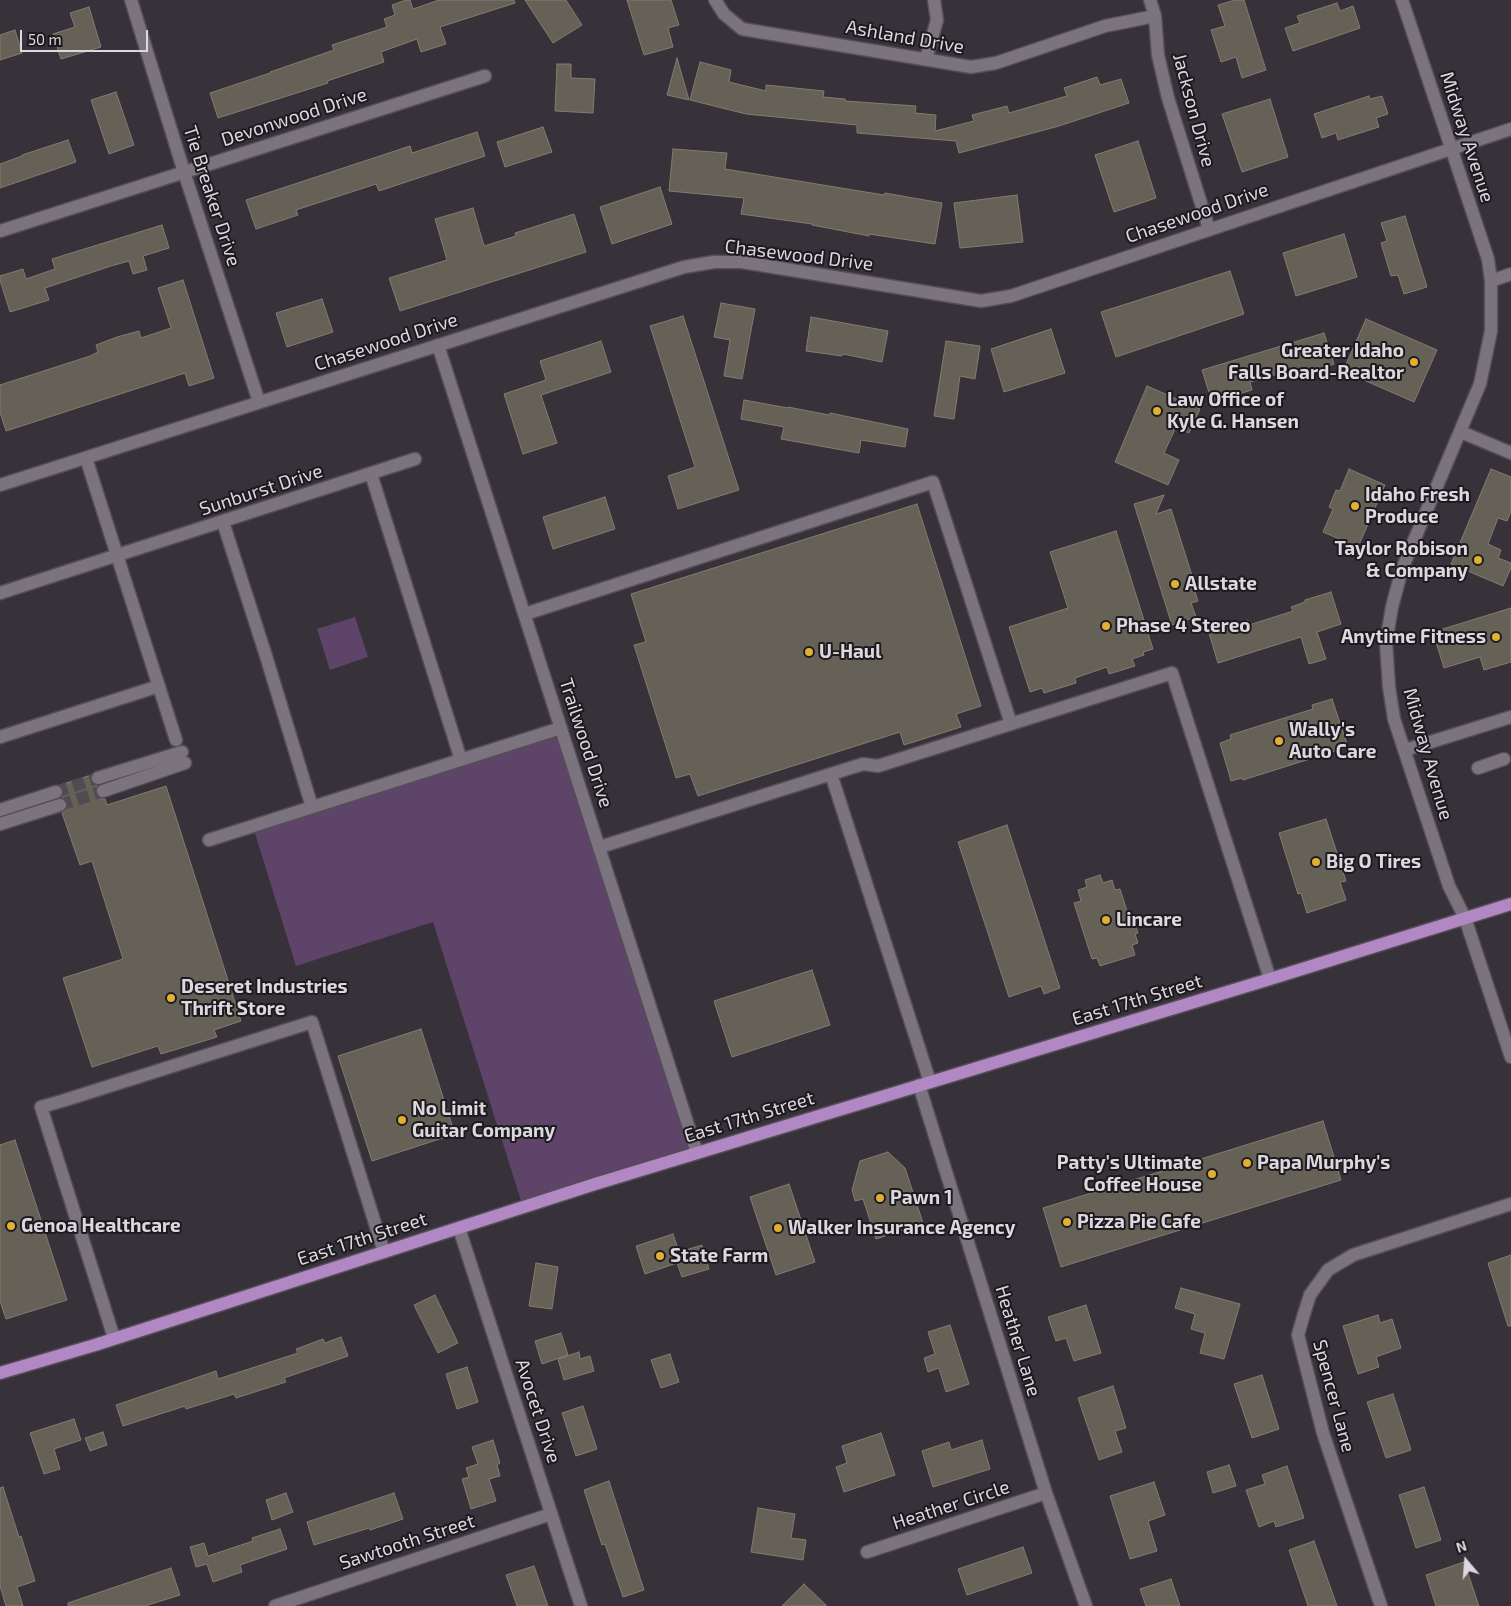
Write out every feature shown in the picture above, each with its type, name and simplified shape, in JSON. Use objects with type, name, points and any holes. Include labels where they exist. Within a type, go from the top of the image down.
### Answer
[{"type":"main road","name":"East 17th Street","points":[[0,1373],[697,1153],[1511,904]]},
{"type":"street","name":"Tie Breaker Drive","points":[[130,0],[259,402]]},
{"type":"street","name":"Ashland Drive","points":[[715,0],[724,14],[742,30],[971,67],[996,63],[1104,26],[1155,16]]},
{"type":"street","points":[[926,59],[938,20],[934,0]]},
{"type":"street","name":"Jackson Drive","points":[[1150,0],[1155,16],[1158,55],[1168,98],[1209,229]]},
{"type":"street","name":"Midway Avenue","points":[[1402,0],[1488,259],[1491,281],[1491,331],[1480,384],[1402,569],[1392,607],[1386,642],[1389,687],[1394,718],[1449,886],[1465,918],[1511,1058]]},
{"type":"street","name":"Devonwood Drive","points":[[0,231],[485,76]]},
{"type":"street","name":"Chasewood Drive","points":[[0,485],[684,267],[714,262],[742,262],[981,301],[1011,296],[1511,129]]},
{"type":"street","points":[[1491,281],[1511,274]]},
{"type":"street","name":"Trailwood Drive","points":[[438,345],[697,1153]]},
{"type":"street","points":[[1461,432],[1511,453]]},
{"type":"street","points":[[86,458],[176,740]]},
{"type":"street","name":"Sunburst Drive","points":[[0,593],[415,459]]},
{"type":"street","points":[[371,474],[461,760]]},
{"type":"street","points":[[525,614],[933,482],[1011,724]]},
{"type":"street","points":[[223,522],[312,807]]},
{"type":"street","points":[[600,847],[863,764],[878,766],[1172,673],[1270,979]]},
{"type":"street","points":[[0,736],[159,686]]},
{"type":"street","points":[[1405,750],[1511,717]]},
{"type":"street","points":[[209,840],[561,728]]},
{"type":"street","points":[[98,778],[183,758],[103,791]]},
{"type":"street","points":[[1478,768],[1504,759]]},
{"type":"street","name":"Heather Lane","points":[[831,774],[1046,1493],[1086,1606]]},
{"type":"street","points":[[0,810],[56,792]]},
{"type":"street","points":[[0,824],[60,804]]},
{"type":"street","points":[[114,1338],[41,1107],[312,1022],[384,1252]]},
{"type":"street","name":"Spencer Lane","points":[[1382,1606],[1323,1433],[1298,1336],[1310,1295],[1328,1270],[1352,1255],[1511,1204]]},
{"type":"street","name":"Avocet Drive","points":[[459,1228],[581,1606]]},
{"type":"street","name":"Heather Circle","points":[[867,1552],[1046,1493]]},
{"type":"street","name":"Sawtooth Street","points":[[274,1606],[551,1514]]},
{"type":"shaded area","points":[[355,617],[368,657],[330,670],[317,629]]},
{"type":"shaded area","points":[[561,728],[697,1153],[523,1207],[433,922],[296,966],[253,827]]},
{"type":"building","points":[[410,0],[413,9],[439,0],[514,0],[515,3],[440,27],[446,44],[421,52],[417,39],[381,52],[384,62],[327,81],[328,83],[218,118],[210,93],[334,50],[332,45],[387,27],[384,19],[395,15],[392,5]]},
{"type":"building","points":[[525,0],[566,0],[582,25],[553,43]]},
{"type":"building","points":[[627,0],[671,0],[679,25],[668,28],[673,47],[644,55]]},
{"type":"building","points":[[1235,0],[1244,0],[1266,70],[1242,78],[1236,57],[1221,62],[1211,30],[1225,26],[1218,5]]},
{"type":"building","points":[[1337,3],[1340,11],[1353,6],[1360,28],[1293,51],[1285,28],[1300,23],[1297,16]]},
{"type":"building","points":[[89,7],[101,47],[61,59],[53,34],[75,27],[70,13]]},
{"type":"building","points":[[15,30],[22,53],[0,60],[0,35]]},
{"type":"building","points":[[677,58],[689,100],[667,95]]},
{"type":"building","points":[[700,62],[731,70],[729,82],[766,91],[766,85],[824,91],[823,97],[845,99],[845,101],[916,106],[915,113],[936,115],[935,131],[974,121],[972,115],[1007,106],[1009,113],[1067,96],[1064,88],[1097,77],[1100,85],[1121,79],[1129,103],[1059,126],[959,153],[956,141],[857,133],[857,125],[746,114],[690,100]]},
{"type":"building","points":[[557,64],[571,64],[571,78],[595,79],[593,113],[555,111]]},
{"type":"building","points":[[116,92],[134,145],[109,154],[91,100]]},
{"type":"building","points":[[1369,96],[1370,99],[1382,96],[1388,114],[1376,118],[1379,127],[1338,140],[1336,133],[1322,138],[1314,114]]},
{"type":"building","points":[[1270,99],[1288,157],[1242,172],[1222,114]]},
{"type":"building","points":[[543,127],[552,152],[505,167],[497,142]]},
{"type":"building","points":[[477,132],[485,156],[379,191],[376,184],[296,210],[298,215],[256,229],[246,200],[410,146],[412,153]]},
{"type":"building","points":[[68,140],[76,162],[0,188],[0,164]]},
{"type":"building","points":[[1138,141],[1156,198],[1114,212],[1095,155]]},
{"type":"building","points":[[673,149],[727,153],[725,169],[942,203],[935,244],[869,234],[869,236],[812,224],[741,214],[744,198],[669,191]]},
{"type":"building","points":[[660,187],[672,224],[612,244],[600,207]]},
{"type":"building","points":[[1017,195],[1023,242],[960,248],[954,203]]},
{"type":"building","points":[[473,208],[484,246],[516,236],[515,233],[574,214],[586,252],[400,311],[389,278],[447,260],[435,219]]},
{"type":"building","points":[[1405,216],[1427,287],[1404,294],[1398,275],[1391,276],[1381,243],[1387,241],[1381,223]]},
{"type":"building","points":[[162,225],[169,248],[143,256],[147,270],[133,274],[129,261],[111,266],[45,288],[49,300],[10,312],[0,276],[23,269],[26,279],[55,269],[52,259]]},
{"type":"building","points":[[1344,234],[1357,277],[1296,296],[1283,253]]},
{"type":"building","points":[[1230,271],[1244,314],[1116,357],[1101,312]]},
{"type":"building","points":[[183,280],[214,378],[189,386],[185,373],[6,431],[0,412],[0,385],[90,356],[98,352],[96,345],[117,337],[139,331],[141,338],[171,328],[158,288]]},
{"type":"building","points":[[322,299],[333,332],[287,347],[276,313]]},
{"type":"building","points":[[721,303],[755,309],[742,379],[724,376],[730,340],[714,337]]},
{"type":"building","points":[[683,316],[739,490],[678,509],[668,476],[695,467],[650,326]]},
{"type":"building","points":[[811,317],[888,331],[882,362],[843,354],[842,356],[806,351]]},
{"type":"building","points":[[1366,319],[1437,350],[1414,402],[1343,371]]},
{"type":"building","points":[[1051,329],[1065,373],[1004,392],[991,349]]},
{"type":"building","points":[[1324,333],[1334,364],[1294,377],[1292,370],[1250,382],[1252,390],[1212,402],[1202,370]]},
{"type":"building","points":[[601,341],[611,372],[541,395],[557,443],[523,454],[504,394],[546,380],[540,361]]},
{"type":"building","points":[[946,341],[980,346],[975,379],[960,376],[954,419],[934,416]]},
{"type":"building","points":[[1147,386],[1200,409],[1189,433],[1176,427],[1164,453],[1179,460],[1168,485],[1115,462]]},
{"type":"building","points":[[744,400],[829,415],[830,413],[908,429],[905,447],[861,440],[859,453],[781,439],[784,427],[741,419]]},
{"type":"building","points":[[1349,469],[1385,485],[1358,547],[1323,532],[1333,509],[1329,507],[1336,490],[1340,491]]},
{"type":"building","points":[[1491,469],[1511,477],[1511,511],[1507,521],[1498,518],[1488,544],[1501,550],[1498,558],[1511,563],[1511,568],[1503,586],[1451,564]]},
{"type":"building","points":[[1164,495],[1156,514],[1171,509],[1195,585],[1193,586],[1198,601],[1191,603],[1196,617],[1172,625],[1134,504]]},
{"type":"building","points":[[605,497],[615,529],[553,549],[543,517]]},
{"type":"building","points":[[917,504],[981,706],[956,714],[961,727],[904,745],[900,732],[698,796],[690,774],[676,778],[634,645],[646,642],[631,594]]},
{"type":"building","points":[[1116,531],[1153,649],[1143,652],[1144,655],[1132,659],[1135,666],[1109,674],[1107,667],[1075,678],[1076,683],[1044,693],[1042,688],[1030,692],[1009,627],[1068,608],[1050,552]]},
{"type":"building","points":[[1331,592],[1341,624],[1317,632],[1326,659],[1309,664],[1301,637],[1218,663],[1208,630],[1233,622],[1234,624],[1248,620],[1249,625],[1293,611],[1291,607],[1305,602],[1305,600]]},
{"type":"building","points":[[1511,608],[1511,662],[1484,670],[1480,657],[1444,668],[1433,632]]},
{"type":"building","points":[[1332,699],[1348,747],[1243,780],[1242,778],[1231,781],[1220,743],[1231,739],[1230,735],[1313,709],[1312,705]]},
{"type":"building","points":[[91,775],[90,781],[97,786],[96,794],[101,799],[105,799],[107,805],[166,786],[241,1021],[214,1030],[217,1037],[161,1054],[158,1046],[92,1067],[63,978],[123,959],[92,861],[80,865],[62,813],[66,810],[68,803],[62,797],[64,790],[60,785]]},
{"type":"building","points":[[1326,819],[1346,881],[1340,882],[1346,900],[1307,913],[1301,893],[1298,894],[1279,833]]},
{"type":"building","points":[[1007,825],[1060,988],[1044,994],[1041,986],[1009,997],[958,842]]},
{"type":"building","points":[[1100,875],[1103,883],[1112,880],[1115,890],[1120,889],[1129,917],[1133,916],[1138,933],[1135,934],[1138,943],[1132,945],[1135,955],[1100,966],[1097,958],[1092,959],[1074,903],[1081,901],[1078,890],[1087,887],[1085,880]]},
{"type":"building","points":[[812,970],[830,1025],[732,1057],[714,1001]]},
{"type":"building","points":[[421,1029],[455,1134],[372,1161],[338,1056]]},
{"type":"building","points":[[1323,1121],[1341,1180],[1061,1267],[1043,1208]]},
{"type":"building","points":[[15,1140],[67,1300],[6,1319],[0,1301],[0,1145]]},
{"type":"building","points":[[888,1152],[905,1168],[923,1223],[876,1239],[863,1199],[855,1201],[852,1190],[860,1161]]},
{"type":"building","points":[[789,1184],[815,1262],[776,1275],[750,1197]]},
{"type":"building","points":[[673,1234],[679,1252],[702,1245],[709,1269],[682,1277],[677,1263],[645,1274],[636,1246]]},
{"type":"building","points":[[1511,1255],[1511,1326],[1508,1326],[1488,1263]]},
{"type":"building","points":[[536,1263],[558,1267],[552,1309],[529,1306]]},
{"type":"building","points":[[1181,1288],[1240,1304],[1224,1359],[1200,1353],[1205,1333],[1191,1329],[1195,1314],[1175,1308]]},
{"type":"building","points":[[435,1295],[458,1343],[438,1353],[414,1305]]},
{"type":"building","points":[[1086,1305],[1101,1353],[1074,1361],[1066,1338],[1056,1341],[1048,1317]]},
{"type":"building","points":[[1378,1315],[1380,1323],[1392,1319],[1401,1348],[1376,1357],[1379,1367],[1358,1374],[1343,1326]]},
{"type":"building","points":[[950,1325],[969,1384],[946,1392],[939,1368],[928,1372],[924,1358],[935,1354],[928,1332]]},
{"type":"building","points":[[561,1333],[568,1355],[542,1364],[535,1341]]},
{"type":"building","points":[[341,1337],[348,1356],[284,1378],[286,1382],[236,1398],[234,1394],[186,1409],[185,1406],[123,1426],[116,1405],[216,1371],[218,1379],[298,1353],[296,1349],[323,1339],[325,1343]]},
{"type":"building","points":[[579,1352],[580,1359],[590,1356],[594,1371],[564,1380],[558,1359]]},
{"type":"building","points":[[670,1354],[679,1382],[661,1388],[651,1360]]},
{"type":"building","points":[[467,1367],[478,1402],[457,1409],[446,1374]]},
{"type":"building","points":[[1262,1375],[1279,1429],[1252,1438],[1234,1384]]},
{"type":"building","points":[[1113,1386],[1126,1428],[1115,1431],[1122,1452],[1099,1460],[1078,1398]]},
{"type":"building","points":[[1393,1394],[1411,1450],[1386,1458],[1367,1402]]},
{"type":"building","points":[[583,1406],[597,1449],[576,1456],[562,1413]]},
{"type":"building","points":[[74,1419],[81,1440],[54,1449],[60,1469],[44,1474],[30,1433]]},
{"type":"building","points":[[103,1432],[107,1445],[90,1451],[85,1438]]},
{"type":"building","points":[[881,1433],[895,1475],[844,1492],[836,1467],[847,1463],[842,1446]]},
{"type":"building","points":[[493,1440],[500,1463],[497,1465],[500,1476],[489,1479],[496,1501],[471,1509],[462,1479],[469,1477],[466,1468],[478,1464],[472,1447]]},
{"type":"building","points":[[982,1440],[990,1469],[933,1487],[922,1451],[949,1442],[951,1450]]},
{"type":"building","points":[[1229,1465],[1236,1486],[1213,1493],[1207,1472]]},
{"type":"building","points":[[1287,1466],[1304,1518],[1276,1527],[1274,1521],[1259,1527],[1246,1490],[1265,1484],[1262,1475]]},
{"type":"building","points":[[609,1481],[644,1590],[623,1597],[605,1544],[602,1545],[584,1490]]},
{"type":"building","points":[[1154,1482],[1165,1515],[1148,1521],[1157,1551],[1130,1559],[1110,1496]]},
{"type":"building","points":[[3,1487],[35,1581],[17,1587],[23,1606],[6,1606],[0,1586],[0,1488]]},
{"type":"building","points":[[1424,1487],[1441,1540],[1416,1548],[1399,1495]]},
{"type":"building","points":[[286,1493],[293,1512],[272,1520],[266,1500]]},
{"type":"building","points":[[394,1493],[403,1519],[314,1545],[307,1522]]},
{"type":"building","points":[[758,1508],[795,1514],[791,1538],[806,1540],[803,1560],[751,1552]]},
{"type":"building","points":[[280,1529],[287,1549],[240,1565],[242,1572],[213,1582],[207,1564],[196,1567],[190,1547],[204,1543],[208,1556],[253,1541],[252,1538]]},
{"type":"building","points":[[1314,1541],[1337,1606],[1308,1606],[1289,1550]]},
{"type":"building","points":[[1023,1547],[1032,1573],[967,1595],[958,1569]]},
{"type":"building","points":[[1464,1562],[1479,1606],[1436,1606],[1426,1575]]},
{"type":"building","points":[[534,1566],[548,1606],[517,1606],[506,1575]]},
{"type":"building","points":[[171,1568],[180,1595],[145,1606],[68,1606],[68,1603]]},
{"type":"building","points":[[1171,1579],[1180,1606],[1146,1606],[1140,1589]]},
{"type":"building","points":[[804,1584],[827,1606],[782,1606]]},
{"type":"tunnel","points":[[56,792],[98,778]]},
{"type":"tunnel","points":[[60,805],[103,791]]},
{"type":"place","name":"Greater Idaho Falls Board-Realtor","points":[[1414,362]]},
{"type":"place","name":"Law Office of Kyle G. Hansen","points":[[1157,411]]},
{"type":"place","name":"Idaho Fresh Produce","points":[[1355,506]]},
{"type":"place","name":"Taylor Robison & Company","points":[[1478,560]]},
{"type":"place","name":"Allstate","points":[[1175,584]]},
{"type":"place","name":"Phase 4 Stereo","points":[[1106,626]]},
{"type":"place","name":"Anytime Fitness","points":[[1496,637]]},
{"type":"place","name":"U-Haul","points":[[809,652]]},
{"type":"place","name":"Wally's Auto Care","points":[[1279,741]]},
{"type":"place","name":"Big O Tires","points":[[1316,862]]},
{"type":"place","name":"Lincare","points":[[1106,920]]},
{"type":"place","name":"Deseret Industries Thrift Store","points":[[171,998]]},
{"type":"place","name":"No Limit Guitar Company","points":[[402,1120]]},
{"type":"place","name":"Papa Murphy's","points":[[1247,1163]]},
{"type":"place","name":"Patty's Ultimate Coffee House","points":[[1212,1174]]},
{"type":"place","name":"Pawn 1","points":[[880,1198]]},
{"type":"place","name":"Pizza Pie Cafe","points":[[1067,1222]]},
{"type":"place","name":"Genoa Healthcare","points":[[11,1226]]},
{"type":"place","name":"Walker Insurance Agency","points":[[778,1228]]},
{"type":"place","name":"State Farm","points":[[660,1256]]}]
